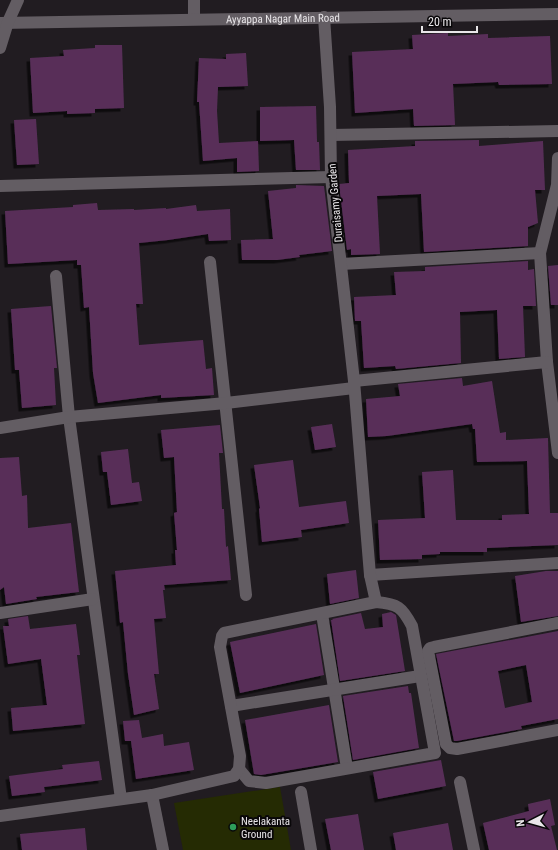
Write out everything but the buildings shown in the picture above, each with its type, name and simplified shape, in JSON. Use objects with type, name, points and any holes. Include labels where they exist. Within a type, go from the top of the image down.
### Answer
[{"type":"street","points":[[0,48],[4,23],[18,0]]},
{"type":"street","points":[[194,0],[194,19]]},
{"type":"street","name":"Ayyappa Nagar Main Road","points":[[4,23],[558,14]]},
{"type":"street","name":"Duraisamy Garden","points":[[324,17],[330,107],[331,177],[354,384],[370,575],[376,602]]},
{"type":"street","points":[[331,135],[558,131]]},
{"type":"street","points":[[558,158],[557,185],[540,253],[546,362],[558,453]]},
{"type":"street","points":[[0,186],[331,177]]},
{"type":"street","points":[[341,264],[540,253]]},
{"type":"street","points":[[210,262],[246,595]]},
{"type":"street","points":[[56,276],[69,417],[120,799]]},
{"type":"street","points":[[0,428],[69,417],[226,403],[354,384],[546,362]]},
{"type":"street","points":[[370,575],[558,563]]},
{"type":"street","points":[[0,612],[93,599]]},
{"type":"street","points":[[0,816],[152,795],[234,776],[239,769],[240,756],[220,647],[224,633],[376,602],[391,603],[405,612],[412,626],[435,753],[266,783],[249,781],[239,769]]},
{"type":"street","points":[[322,614],[347,768]]},
{"type":"street","points":[[558,622],[434,646],[428,651],[446,744],[450,748],[457,749],[558,730]]},
{"type":"street","points":[[231,706],[420,676]]},
{"type":"street","points":[[460,782],[474,850]]},
{"type":"street","points":[[301,792],[311,850]]},
{"type":"street","points":[[152,795],[163,850]]},
{"type":"green space","name":"Neelakanta Ground","points":[[280,787],[291,850],[183,850],[174,803]]},
{"type":"place","name":"Neelakanta Ground","points":[[233,827]]}]
